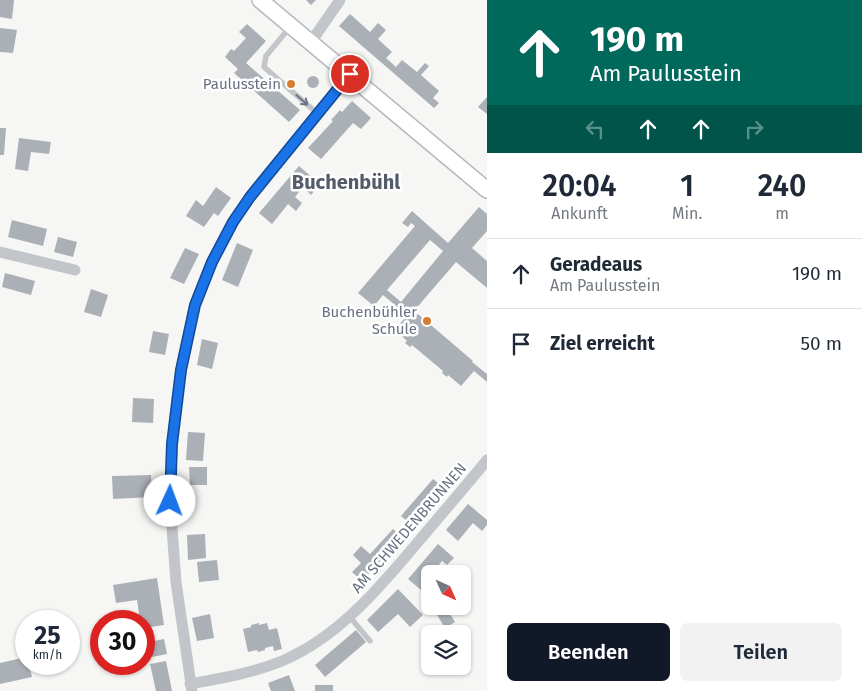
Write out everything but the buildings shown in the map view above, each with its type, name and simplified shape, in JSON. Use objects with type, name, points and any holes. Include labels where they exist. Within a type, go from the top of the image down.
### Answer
[{"type":"street","points":[[260,0],[487,190]]},
{"type":"street","points":[[311,42],[340,0]]},
{"type":"street","points":[[191,687],[176,582],[170,501],[172,444],[181,370],[195,305],[212,262],[233,222],[250,197],[350,74]]},
{"type":"street","points":[[0,252],[75,270]]},
{"type":"street","name":"AM SCHWEDENBRUNNEN","points":[[191,687],[249,672],[282,661],[322,638],[366,601],[487,460]]},
{"type":"lane","points":[[291,26],[266,56],[264,67],[318,114]]},
{"type":"lane","points":[[349,616],[370,640]]},
{"type":"place","name":"Paulusstein","points":[[291,84]]},
{"type":"place","name":"Buchenbühler Schule","points":[[427,321]]},
{"type":"district","name":"Buchenbühl","points":[[346,182]]},
{"type":"route","points":[[170,501],[172,444],[181,370],[195,305],[212,262],[233,222],[250,197],[350,74]]}]
